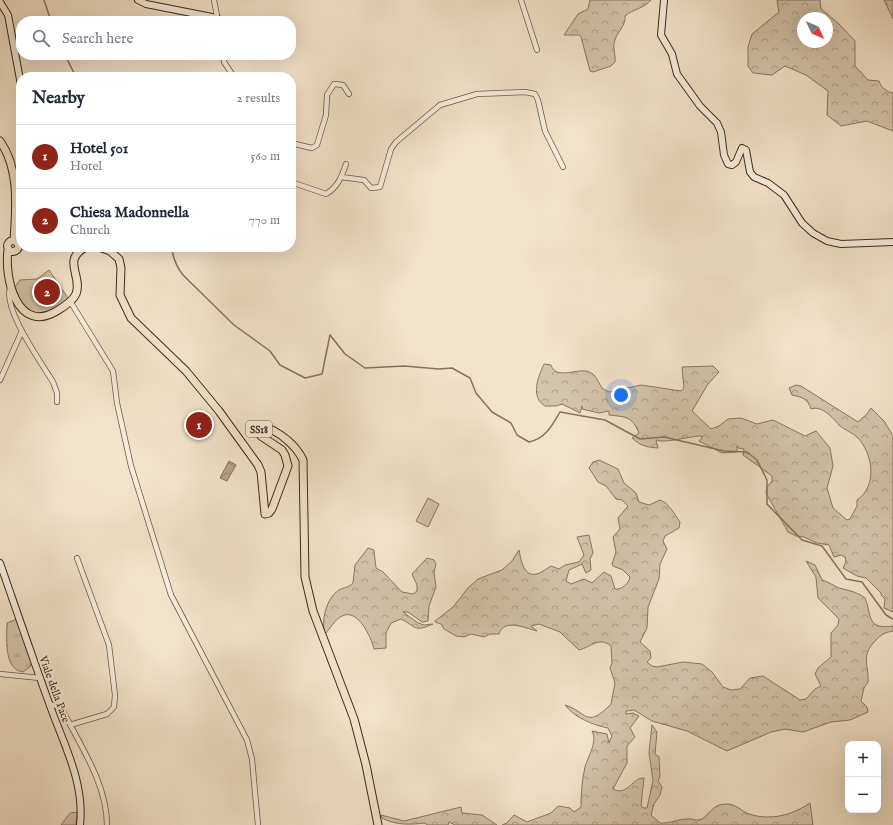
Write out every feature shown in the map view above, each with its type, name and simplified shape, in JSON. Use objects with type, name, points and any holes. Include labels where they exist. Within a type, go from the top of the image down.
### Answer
[{"type":"main road","points":[[0,141],[10,160],[16,196]]},
{"type":"main road","points":[[16,217],[16,245],[8,274],[18,304],[27,314],[36,318],[56,312],[76,294],[77,288],[73,267],[75,258],[79,252]]},
{"type":"main road","name":"SS18","points":[[111,252],[119,259],[122,268],[120,295],[131,318],[186,371],[219,411],[258,465],[261,472],[265,514],[268,514],[272,509],[288,466],[284,452],[260,435],[258,431],[260,427],[270,429],[294,445],[303,460],[305,577],[313,611],[354,719],[366,765],[378,825]]},
{"type":"street","points":[[138,0],[146,4],[200,16]]},
{"type":"street","points":[[214,0],[217,16]]},
{"type":"street","points":[[521,0],[537,50]]},
{"type":"street","points":[[664,0],[661,35],[672,54],[677,74],[700,106],[717,123],[721,132],[724,155],[728,164],[732,165],[736,162],[742,148],[746,150],[748,167],[754,177],[775,187],[789,202],[805,228],[827,241],[841,244],[893,242]]},
{"type":"street","points":[[0,2],[8,15],[16,58]]},
{"type":"street","points":[[16,60],[19,72]]},
{"type":"street","points":[[224,60],[231,72]]},
{"type":"street","points":[[296,144],[312,148],[317,145],[326,115],[327,95],[334,84],[347,88],[349,94]]},
{"type":"street","points":[[341,177],[364,180],[371,188],[380,187],[391,149],[404,133],[412,128],[432,110],[450,101],[477,94],[494,92],[525,92],[535,94],[538,100],[545,131],[563,167]]},
{"type":"street","points":[[296,184],[326,194],[333,190],[341,177],[346,164]]},
{"type":"street","points":[[11,284],[8,290],[8,299],[22,331],[53,382],[57,393],[57,402]]},
{"type":"street","points":[[70,301],[113,371],[117,404],[131,466],[171,595],[247,740],[252,758],[258,825]]},
{"type":"street","points":[[0,380],[22,331]]},
{"type":"street","points":[[70,725],[107,714],[114,708],[115,695],[109,645],[77,558]]},
{"type":"street","name":"Viale della Pace","points":[[0,563],[49,704],[74,770],[79,791],[81,813],[80,825]]},
{"type":"street","points":[[0,674],[40,678]]},
{"type":"street","points":[[49,704],[61,707],[100,783],[107,811],[107,825]]},
{"type":"green space","points":[[590,0],[651,0],[646,5],[625,16],[624,23],[614,43],[615,62],[611,66],[593,72],[590,71],[581,37],[579,35],[564,35],[578,14],[588,9]]},
{"type":"green space","points":[[777,0],[820,0],[821,9],[825,12],[797,12],[797,48],[833,48],[833,19],[839,24],[855,41],[855,66],[868,80],[879,81],[884,89],[893,93],[893,131],[867,121],[841,126],[827,115],[828,91],[806,75],[785,66],[772,75],[753,73],[748,66],[748,47],[752,34],[779,12]]},
{"type":"green space","points":[[884,0],[893,0],[893,19]]},
{"type":"green space","points":[[49,270],[70,301],[45,316],[27,314],[13,290],[20,280],[37,279]]},
{"type":"green space","points":[[544,364],[551,365],[554,370],[563,373],[585,371],[592,373],[603,389],[609,392],[641,385],[681,391],[684,388],[682,367],[713,366],[719,372],[708,384],[692,411],[711,429],[719,426],[728,419],[741,418],[757,424],[773,420],[805,436],[816,431],[830,448],[833,466],[827,488],[833,508],[847,520],[850,519],[857,506],[857,500],[864,494],[868,486],[871,469],[867,452],[855,435],[841,427],[823,410],[815,408],[811,409],[804,399],[792,395],[789,388],[796,385],[801,386],[858,422],[871,408],[884,421],[893,436],[893,612],[884,608],[885,599],[866,578],[857,576],[843,568],[846,562],[845,557],[841,555],[834,557],[829,545],[817,543],[788,532],[766,493],[767,487],[772,481],[772,476],[743,455],[744,449],[738,448],[737,446],[737,452],[722,453],[699,441],[702,438],[701,436],[665,441],[656,440],[658,448],[647,447],[638,443],[632,438],[639,433],[634,423],[628,418],[609,415],[609,411],[599,413],[582,409],[582,406],[580,413],[562,404],[556,406],[545,406],[540,402],[537,392],[538,381]]},
{"type":"green space","points":[[599,460],[618,469],[624,483],[636,493],[639,502],[649,505],[660,500],[669,507],[680,522],[679,528],[665,536],[663,541],[667,549],[660,564],[659,579],[648,607],[647,628],[640,642],[650,651],[651,658],[647,662],[652,666],[657,667],[683,662],[702,664],[712,672],[723,687],[731,690],[740,689],[750,678],[763,676],[800,700],[806,699],[815,689],[821,686],[815,674],[818,668],[831,657],[831,633],[838,625],[839,619],[818,598],[816,577],[806,561],[815,565],[822,580],[858,593],[865,598],[872,620],[878,626],[893,626],[893,631],[879,637],[868,651],[866,660],[868,682],[864,688],[861,701],[867,707],[868,712],[850,720],[831,722],[803,732],[785,729],[771,732],[727,751],[687,731],[652,721],[634,710],[626,711],[626,714],[633,713],[639,716],[630,728],[635,737],[627,746],[627,763],[613,789],[622,791],[636,780],[644,778],[641,805],[643,808],[647,808],[653,781],[649,752],[652,725],[657,732],[655,754],[659,757],[660,776],[658,781],[662,787],[660,795],[654,804],[651,815],[660,823],[684,819],[700,820],[712,809],[722,804],[733,805],[749,814],[773,817],[789,814],[810,803],[813,825],[502,825],[507,823],[514,815],[527,822],[551,813],[558,806],[570,808],[574,812],[581,807],[584,772],[594,740],[592,731],[607,734],[609,743],[612,736],[608,728],[596,725],[579,717],[565,705],[591,717],[603,712],[611,704],[615,683],[610,668],[612,663],[611,646],[607,643],[599,642],[579,650],[560,632],[539,624],[531,626],[537,631],[521,626],[510,625],[505,626],[499,634],[490,634],[484,637],[471,634],[464,637],[456,636],[444,629],[441,624],[435,621],[453,607],[468,588],[478,579],[502,570],[512,561],[519,550],[524,568],[530,574],[540,573],[551,566],[559,569],[565,565],[579,562],[584,555],[577,537],[589,535],[593,553],[590,559],[591,570],[586,573],[582,564],[569,570],[566,581],[571,584],[584,579],[592,583],[604,572],[611,576],[615,589],[625,586],[630,577],[623,570],[613,566],[612,564],[616,552],[613,537],[620,529],[618,518],[628,506],[622,500],[616,499],[606,486],[598,482],[589,468],[593,462]]},
{"type":"green space","points":[[428,498],[439,504],[428,527],[416,521]]},
{"type":"green space","points":[[368,548],[374,550],[376,568],[383,572],[402,592],[413,594],[417,591],[417,585],[412,574],[427,558],[434,560],[436,564],[434,572],[436,587],[429,606],[428,621],[422,622],[408,612],[403,612],[418,623],[424,625],[433,624],[422,628],[415,628],[401,619],[391,623],[386,633],[386,648],[374,649],[367,631],[353,616],[348,615],[339,617],[325,634],[324,629],[324,616],[331,598],[339,590],[353,583],[355,565]]},
{"type":"green space","points":[[17,619],[32,661],[30,667],[23,672],[17,670],[12,665],[9,659],[7,644],[7,623]]},
{"type":"green space","points":[[461,807],[462,813],[482,815],[497,825],[455,825],[449,822],[448,825],[428,825],[424,823],[403,824],[382,818],[381,815],[404,821]]},
{"type":"green space","points":[[77,812],[76,825],[61,825],[70,813]]},
{"type":"water","points":[[229,461],[236,465],[227,481],[220,478]]},
{"type":"waterway","points":[[44,0],[49,16]]},
{"type":"waterway","points":[[68,60],[74,72]]},
{"type":"waterway","points":[[173,252],[176,263],[185,277],[234,325],[270,351],[280,365],[305,378],[322,374],[330,335],[345,354],[365,368],[404,366],[439,369],[452,368],[470,378],[476,393],[492,412],[511,423],[517,435],[529,442],[544,435],[560,412],[605,420],[640,439],[664,437],[724,451],[747,452],[757,460],[767,480],[767,504],[802,540],[822,546],[846,579],[862,582],[886,615],[893,619]]},
{"type":"place","name":"Chiesa Madonnella","points":[[47,292]]},
{"type":"place","name":"Hotel 501","points":[[199,425]]}]
